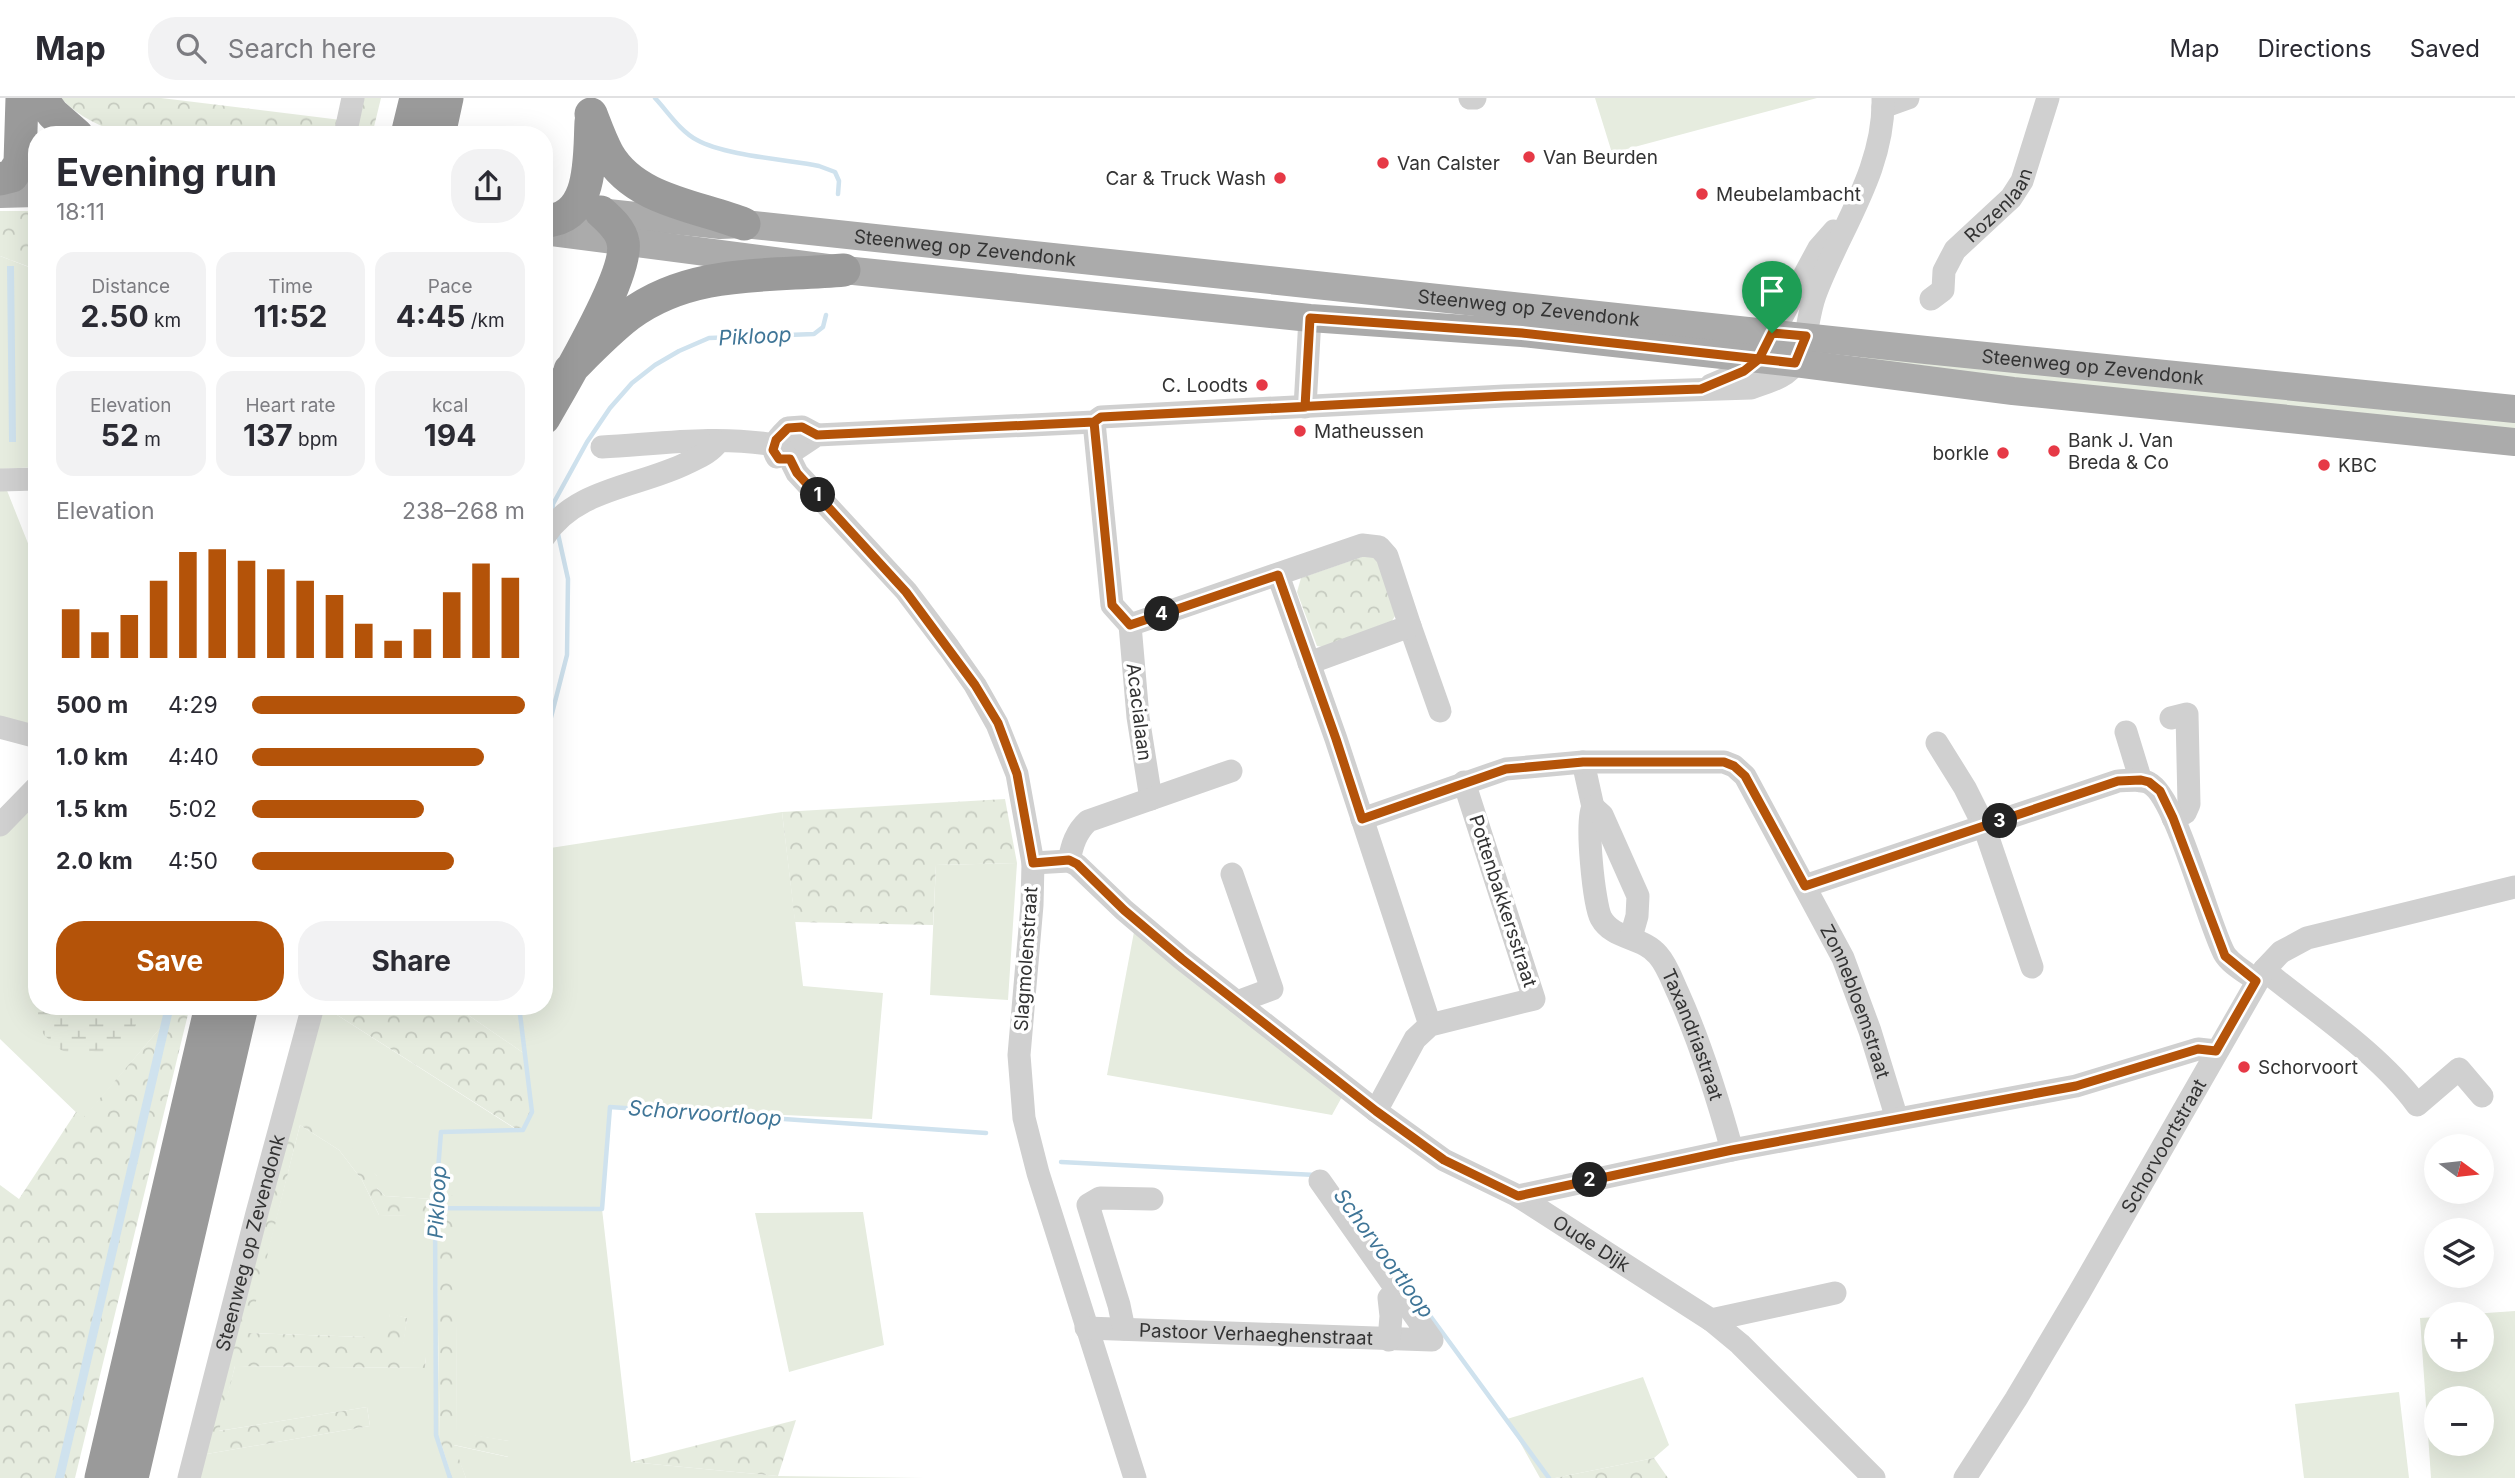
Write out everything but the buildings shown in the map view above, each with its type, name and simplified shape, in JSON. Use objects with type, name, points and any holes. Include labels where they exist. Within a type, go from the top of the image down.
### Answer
[{"type":"highway","points":[[15,176],[22,98]]},
{"type":"highway","points":[[41,98],[67,126]]},
{"type":"highway","points":[[417,117],[447,98]]},
{"type":"highway","points":[[566,212],[581,198],[587,176],[591,106]]},
{"type":"highway","points":[[591,106],[609,155],[633,180],[665,198],[744,224]]},
{"type":"highway","points":[[553,401],[607,298],[623,258],[623,240],[614,224],[566,212]]},
{"type":"highway","points":[[570,370],[631,313],[684,287],[736,275],[844,270]]},
{"type":"highway","points":[[101,1478],[209,1015]]},
{"type":"highway","points":[[132,1478],[240,1015]]},
{"type":"highway","points":[[220,1102],[242,1073],[262,1015]]},
{"type":"main road","name":"Steenweg op Zevendonk","points":[[566,212],[720,225],[744,224],[2515,409]]},
{"type":"main road","name":"Steenweg op Zevendonk","points":[[553,232],[844,270],[1310,318],[1522,333],[1795,363],[2013,391],[2515,442]]},
{"type":"street","points":[[347,126],[353,98]]},
{"type":"street","points":[[603,447],[754,441],[785,448],[817,435],[1094,422],[1101,417],[1504,396],[1751,388],[1783,376],[1795,363],[1806,336],[1815,296],[1858,202],[1877,149],[1883,103],[1908,98]]},
{"type":"street","name":"Rozenlaan","points":[[1931,299],[1943,290],[1944,271],[1955,250],[2011,198],[2022,181],[2048,98]]},
{"type":"street","points":[[1701,389],[1744,371],[1759,359],[1819,248],[1858,202]]},
{"type":"street","points":[[1305,407],[1310,318]]},
{"type":"street","name":"Acacialaan","points":[[1094,422],[1112,605],[1130,625],[1138,717],[1151,799]]},
{"type":"street","points":[[553,525],[573,506],[670,471],[708,453],[718,442]]},
{"type":"street","name":"Slagmolenstraat","points":[[785,448],[797,473],[906,592],[975,685],[998,723],[1017,774],[1033,863],[1019,1055],[1024,1118],[1038,1173],[1135,1478]]},
{"type":"street","points":[[0,480],[28,478]]},
{"type":"street","points":[[1130,625],[1362,545],[1379,547],[1387,556],[1440,711]]},
{"type":"street","points":[[1278,575],[1430,1025],[1415,1039],[1376,1111]]},
{"type":"street","points":[[1309,663],[1410,626]]},
{"type":"street","points":[[2171,718],[2187,715],[2189,804],[2185,813],[2173,818]]},
{"type":"street","points":[[0,727],[28,735]]},
{"type":"street","points":[[2126,732],[2145,781]]},
{"type":"street","points":[[1937,743],[1965,788],[1984,826],[2032,967]]},
{"type":"street","points":[[1362,819],[1506,769],[1583,762]]},
{"type":"street","name":"Taxandriastraat","points":[[1583,762],[1593,807],[1602,815],[1638,896],[1637,916],[1631,937]]},
{"type":"street","name":"Zonnebloemstraat","points":[[1583,762],[1724,762],[1734,766],[1745,776],[1851,978],[1896,1119]]},
{"type":"street","points":[[1033,863],[1069,860],[1080,828],[1088,821],[1231,771]]},
{"type":"street","points":[[1805,886],[2118,781],[2145,781],[2160,791],[2173,818],[2225,956],[2260,975],[2358,1046],[2403,1086],[2417,1105],[2459,1069],[2482,1096]]},
{"type":"street","name":"Pottenbakkersstraat","points":[[1430,1025],[1534,999],[1464,782]]},
{"type":"street","points":[[0,825],[28,796]]},
{"type":"street","name":"Taxandriastraat","points":[[1593,807],[1589,812],[1589,834],[1600,915],[1613,932],[1631,937],[1657,953],[1665,964],[1715,1086],[1732,1150]]},
{"type":"street","name":"Oude Dijk","points":[[1069,860],[1077,864],[1124,910],[1182,959],[1376,1111],[1444,1160],[1518,1196],[1711,1320],[1740,1343],[1874,1478]]},
{"type":"street","points":[[1232,874],[1272,989],[1237,1002]]},
{"type":"street","name":"Schorvoortstraat","points":[[1965,1478],[2065,1317],[2260,975],[2281,952],[2307,938],[2515,887]]},
{"type":"street","name":"Steenweg op Zevendonk","points":[[189,1478],[311,1015]]},
{"type":"street","points":[[1518,1196],[1732,1150],[2076,1086],[2198,1049],[2216,1051]]},
{"type":"street","name":"Pastoor Verhaeghenstraat","points":[[1086,1328],[1432,1340],[1320,1181]]},
{"type":"street","name":"Pastoor Verhaeghenstraat","points":[[1124,1329],[1088,1205],[1100,1198],[1152,1199]]},
{"type":"street","points":[[1711,1320],[1835,1293]]},
{"type":"street","name":"Pastoor Verhaeghenstraat","points":[[1389,1340],[1390,1298]]},
{"type":"green space","points":[[61,98],[161,98],[341,120],[340,126],[102,126],[75,111]]},
{"type":"green space","points":[[358,98],[381,98],[374,126],[353,126]]},
{"type":"green space","points":[[1595,98],[1817,98],[1612,153]]},
{"type":"green space","points":[[0,211],[28,211],[28,266],[0,256]]},
{"type":"green space","points":[[0,256],[28,267],[28,467],[0,469]]},
{"type":"green space","points":[[1862,357],[2515,419],[2515,434],[1861,364]]},
{"type":"green space","points":[[6,488],[28,543],[28,724],[0,716],[0,489]]},
{"type":"green space","points":[[1367,555],[1381,560],[1397,613],[1388,627],[1329,648],[1317,646],[1297,592],[1301,578]]},
{"type":"green space","points":[[1005,799],[1017,863],[936,865],[933,925],[795,922],[782,812]]},
{"type":"green space","points":[[28,805],[28,1015],[163,1015],[161,1027],[83,1119],[0,1039],[0,835]]},
{"type":"green space","points":[[782,812],[803,986],[883,993],[872,1119],[610,1107],[602,1209],[631,1462],[778,1476],[925,1478],[466,1478],[453,1445],[508,1457],[509,1441],[457,1433],[455,1196],[433,1199],[385,1196],[377,1188],[377,1176],[293,1106],[320,1015],[337,1015],[517,1130],[530,1130],[525,1054],[468,1015],[553,1015],[553,848]]},
{"type":"green space","points":[[1017,863],[1008,1000],[930,995],[936,865]]},
{"type":"green space","points":[[1134,932],[1343,1095],[1332,1115],[1107,1075]]},
{"type":"green space","points":[[38,1015],[139,1015],[131,1035],[122,1047],[109,1056],[92,1051],[69,1053],[61,1050],[44,1035],[37,1021]]},
{"type":"green space","points":[[163,1015],[188,1015],[75,1478],[0,1478],[0,1185],[19,1199],[76,1112],[83,1118],[161,1027]]},
{"type":"green space","points":[[337,1015],[468,1015],[525,1054],[532,1112],[530,1130],[518,1130]]},
{"type":"green space","points":[[293,1106],[349,1145],[377,1176],[377,1188],[385,1196],[433,1199],[456,1195],[457,1432],[509,1441],[509,1457],[454,1445],[466,1478],[452,1478],[440,1440],[436,1217],[379,1215],[362,1180],[339,1150],[300,1125],[248,1333],[367,1337],[369,1322],[388,1322],[390,1313],[407,1318],[402,1357],[426,1357],[425,1368],[235,1366],[219,1431],[367,1407],[370,1426],[201,1455]]},
{"type":"green space","points":[[300,1125],[339,1150],[362,1180],[379,1215],[436,1216],[440,1440],[452,1478],[196,1478],[201,1455],[370,1426],[367,1407],[218,1431],[235,1366],[425,1368],[426,1357],[401,1357],[407,1318],[390,1314],[389,1323],[367,1337],[247,1333]]},
{"type":"green space","points":[[863,1212],[884,1345],[789,1372],[755,1213]]},
{"type":"green space","points":[[2515,1311],[2515,1478],[2431,1478],[2429,1456],[2494,1456],[2494,1386],[2425,1386],[2420,1318],[2424,1318],[2424,1372],[2494,1372],[2494,1312]]},
{"type":"green space","points":[[1643,1377],[1669,1445],[1654,1458],[1555,1478],[1540,1478],[1507,1419]]},
{"type":"green space","points":[[2399,1392],[2409,1478],[2304,1478],[2295,1404]]},
{"type":"green space","points":[[796,1420],[778,1476],[631,1462]]},
{"type":"green space","points":[[1654,1458],[1668,1478],[1555,1478]]},
{"type":"water","points":[[7,266],[14,266],[16,442],[9,442]]},
{"type":"water","points":[[163,1015],[172,1015],[64,1478],[55,1478]]},
{"type":"waterway","name":"Pikloop","points":[[655,98],[685,132],[708,145],[723,150],[819,166],[835,172],[839,181],[838,194]]},
{"type":"waterway","name":"Pikloop","points":[[553,504],[587,442],[610,408],[632,383],[655,365],[709,338],[814,334],[823,327],[826,315]]},
{"type":"waterway","name":"Pikloop","points":[[553,710],[567,655],[568,579],[558,534]]},
{"type":"waterway","name":"Pikloop","points":[[450,1478],[436,1435],[435,1208],[441,1132],[523,1130],[532,1112],[520,1015]]},
{"type":"waterway","name":"Schorvoortloop","points":[[435,1208],[602,1209],[610,1107],[986,1133]]},
{"type":"waterway","name":"Schorvoortloop","points":[[1061,1162],[1316,1175]]},
{"type":"waterway","name":"Schorvoortloop","points":[[1398,1272],[1549,1478]]},
{"type":"place","name":"Van Beurden","points":[[1529,157]]},
{"type":"place","name":"Van Calster","points":[[1383,163]]},
{"type":"place","name":"Car & Truck Wash","points":[[1280,178]]},
{"type":"place","name":"Meubelambacht","points":[[1702,194]]},
{"type":"place","name":"C. Loodts","points":[[1262,385]]},
{"type":"place","name":"Matheussen","points":[[1300,431]]},
{"type":"place","name":"Bank J. Van Breda & Co","points":[[2054,451]]},
{"type":"place","name":"borkle","points":[[2003,453]]},
{"type":"place","name":"KBC","points":[[2324,465]]},
{"type":"place","name":"Schorvoort","points":[[2244,1067]]},
{"type":"route","points":[[1772,333],[1759,359],[1744,371],[1701,389],[1504,396],[1305,407],[1101,417],[1094,422],[817,435],[802,427],[788,428],[781,438],[776,440],[773,450],[779,459],[790,459],[797,473],[906,592],[975,685],[998,723],[1017,774],[1033,863],[1069,860],[1077,864],[1124,910],[1182,959],[1376,1111],[1444,1160],[1518,1196],[1732,1150],[2076,1086],[2198,1049],[2216,1051],[2256,981],[2225,956],[2173,818],[2160,791],[2149,782],[2118,781],[1805,886],[1745,776],[1734,766],[1724,762],[1583,762],[1506,769],[1362,819],[1278,575],[1130,625],[1112,605],[1094,422],[1101,417],[1203,412],[1305,407],[1310,318],[1522,333],[1759,359],[1795,363],[1806,336],[1772,333]]}]
